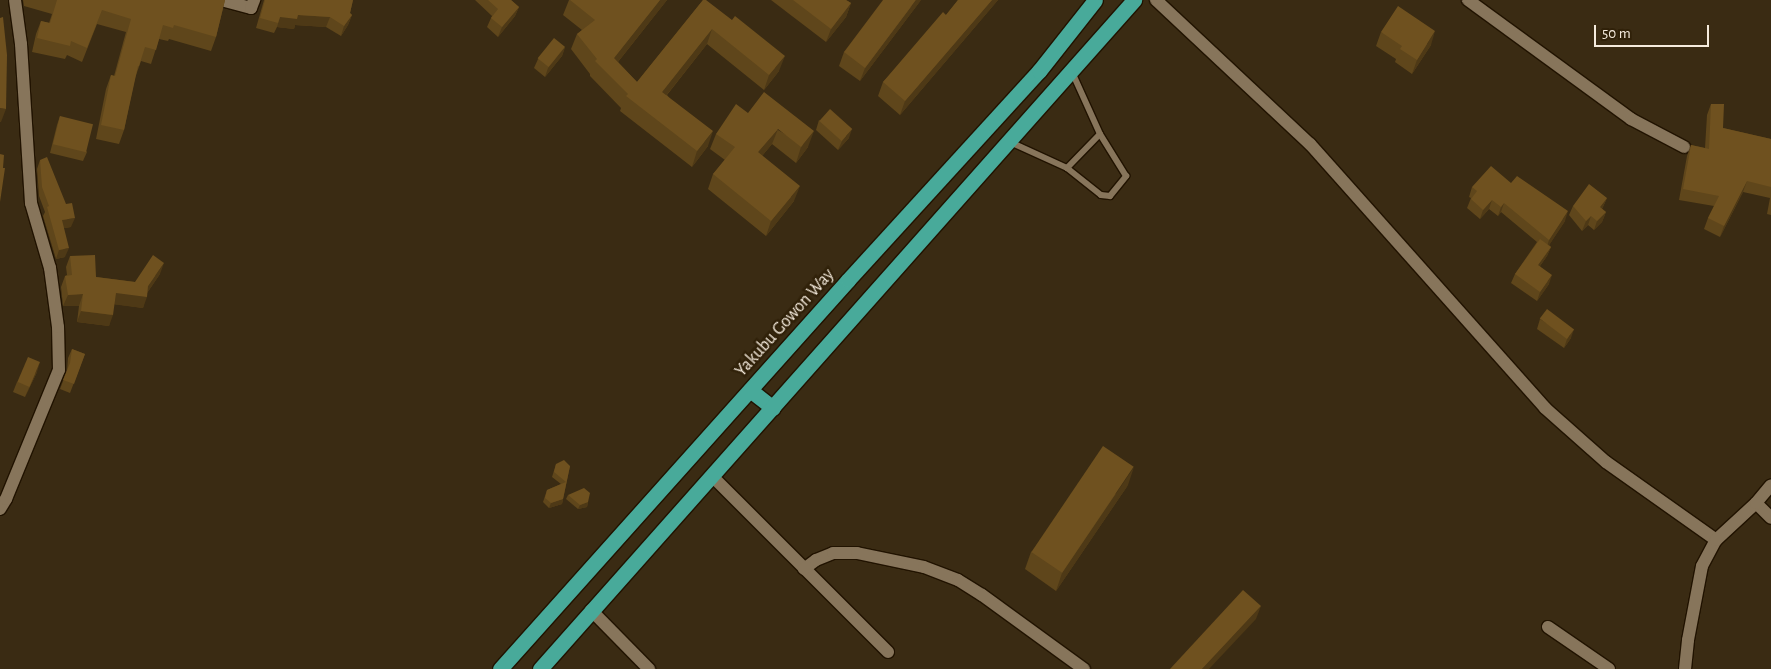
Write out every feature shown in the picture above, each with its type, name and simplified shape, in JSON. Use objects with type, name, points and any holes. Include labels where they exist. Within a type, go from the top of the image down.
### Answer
[{"type":"highway","name":"Yakubu Gowon Way","points":[[500,669],[1039,72],[1096,0]]},
{"type":"highway","points":[[540,669],[1010,142],[1134,0]]},
{"type":"highway","points":[[750,390],[773,408]]},
{"type":"street","points":[[0,509],[6,499],[59,370],[58,327],[50,268],[31,203],[21,44],[15,0]]},
{"type":"street","points":[[221,0],[251,8],[254,0]]},
{"type":"street","points":[[1156,0],[1310,144],[1545,408],[1606,462],[1716,540]]},
{"type":"street","points":[[1468,0],[1631,119],[1684,147]]},
{"type":"street","points":[[712,476],[888,652]]},
{"type":"street","points":[[1686,669],[1688,640],[1702,566],[1716,540],[1756,503],[1771,485]]},
{"type":"street","points":[[1756,503],[1771,518]]},
{"type":"street","points":[[804,569],[816,560],[832,553],[857,553],[924,567],[958,580],[982,595],[1084,669]]},
{"type":"street","points":[[592,610],[649,669]]},
{"type":"street","points":[[1548,627],[1609,669]]},
{"type":"lane","points":[[1010,142],[1067,168],[1101,195],[1110,196],[1126,176],[1100,134],[1072,72]]},
{"type":"lane","points":[[1067,168],[1100,134]]},
{"type":"building","points":[[57,0],[225,0],[216,37],[174,25],[173,28],[163,25],[156,50],[145,47],[138,66],[124,130],[101,125],[111,75],[115,76],[131,19],[102,10],[87,48],[71,41],[70,46],[37,38],[41,21],[50,23]]},
{"type":"building","points":[[265,0],[353,0],[350,13],[352,15],[344,26],[330,17],[298,15],[297,19],[280,17],[278,23],[260,18]]},
{"type":"building","points":[[488,0],[511,0],[519,7],[502,27],[491,18],[498,9]]},
{"type":"building","points":[[570,0],[660,0],[614,58],[637,82],[703,0],[706,0],[732,20],[735,16],[785,56],[769,75],[712,29],[662,92],[713,131],[697,151],[626,96],[628,94],[595,61],[597,59],[577,34],[595,20]]},
{"type":"building","points":[[793,0],[846,0],[851,3],[831,29]]},
{"type":"building","points":[[883,0],[916,0],[865,68],[844,52]]},
{"type":"building","points":[[958,0],[992,0],[905,101],[883,82],[943,12],[946,15]]},
{"type":"building","points":[[1398,6],[1435,31],[1417,60],[1400,49],[1402,46],[1381,32]]},
{"type":"building","points":[[3,17],[7,55],[6,109],[0,108],[0,18]]},
{"type":"building","points":[[554,38],[565,47],[549,67],[538,58]]},
{"type":"building","points":[[764,92],[814,131],[801,147],[778,129],[758,152],[800,186],[771,221],[713,174],[735,147],[716,134],[736,104],[748,113]]},
{"type":"building","points":[[1711,104],[1724,104],[1723,128],[1771,139],[1771,187],[1747,181],[1724,226],[1708,218],[1719,196],[1683,189],[1691,145],[1709,149]]},
{"type":"building","points":[[830,109],[852,129],[842,141],[819,121]]},
{"type":"building","points":[[60,116],[93,124],[86,152],[53,144]]},
{"type":"building","points":[[0,154],[4,155],[3,168],[5,168],[0,202]]},
{"type":"building","points":[[47,157],[66,204],[72,203],[75,218],[62,220],[69,248],[59,250],[47,207],[49,206],[42,187],[40,160]]},
{"type":"building","points":[[1491,166],[1511,183],[1517,176],[1568,211],[1549,240],[1504,203],[1501,207],[1492,200],[1483,210],[1471,199],[1477,191],[1472,187]]},
{"type":"building","points":[[1589,184],[1607,198],[1600,207],[1606,212],[1597,221],[1591,216],[1586,221],[1573,206]]},
{"type":"building","points":[[1540,239],[1551,247],[1538,265],[1552,275],[1540,292],[1515,274]]},
{"type":"building","points":[[95,255],[96,277],[135,282],[153,255],[164,263],[148,286],[147,297],[116,293],[113,315],[81,311],[83,294],[68,295],[65,276],[72,275],[70,256]]},
{"type":"building","points":[[1547,309],[1574,329],[1567,339],[1540,319]]},
{"type":"building","points":[[72,349],[85,354],[74,384],[63,380],[70,363]]},
{"type":"building","points":[[28,357],[40,362],[29,387],[17,382]]},
{"type":"building","points":[[1103,446],[1134,467],[1062,573],[1031,552]]},
{"type":"building","points":[[564,460],[570,466],[563,499],[551,503],[545,498],[547,490],[566,482],[554,472],[556,464]]},
{"type":"building","points":[[584,488],[590,493],[588,502],[580,505],[568,495]]},
{"type":"building","points":[[1243,590],[1261,606],[1202,669],[1170,669]]}]
